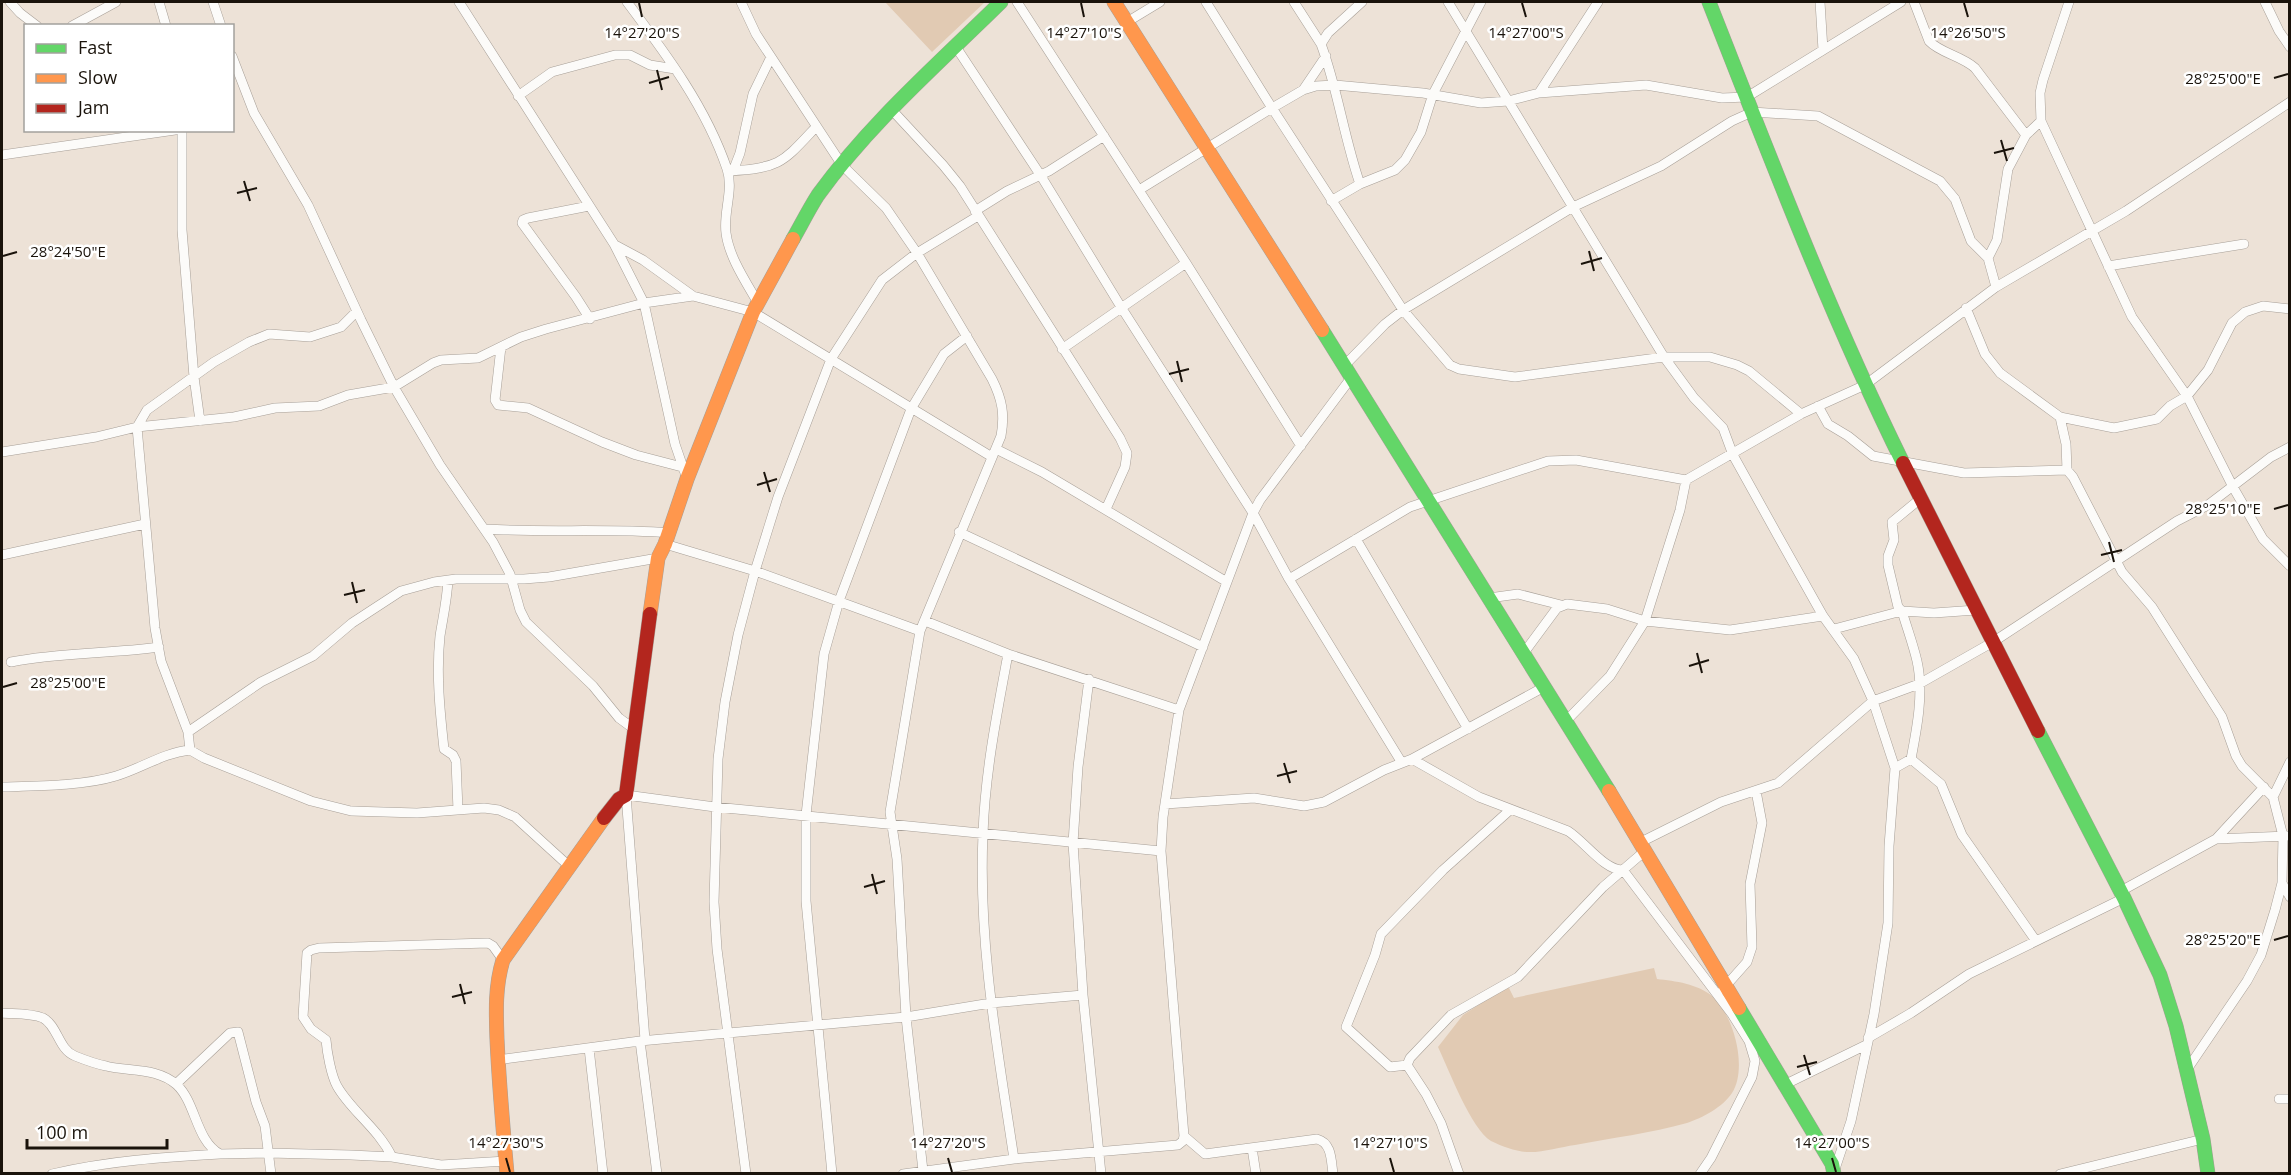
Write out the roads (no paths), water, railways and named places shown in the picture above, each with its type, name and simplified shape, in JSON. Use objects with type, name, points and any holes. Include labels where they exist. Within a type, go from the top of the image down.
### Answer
[{"type":"street","points":[[10,2],[34,24]]},
{"type":"street","points":[[76,24],[116,2]]},
{"type":"street","points":[[159,2],[165,24]]},
{"type":"street","points":[[213,2],[220,24]]},
{"type":"street","points":[[459,2],[614,244],[644,303],[684,473]]},
{"type":"street","points":[[627,2],[703,112],[731,171]]},
{"type":"street","points":[[741,2],[756,34],[842,165],[886,208],[918,253],[1000,394],[1003,410],[1003,424],[994,453],[959,532],[920,631],[901,740],[890,824],[897,859],[906,1017],[923,1171]]},
{"type":"street","points":[[657,1173],[642,1041],[626,795],[658,558],[667,538],[684,473],[755,308],[818,197],[842,165],[891,109],[1001,2]]},
{"type":"street","points":[[1017,2],[1301,446]]},
{"type":"street","points":[[1114,2],[1644,846],[1749,1041],[1755,1060],[1752,1077],[1712,1158],[1700,1173]]},
{"type":"street","points":[[1127,22],[1160,2]]},
{"type":"street","points":[[1206,2],[1331,201],[1403,309],[1450,365],[1459,369],[1515,377],[1664,357],[1710,357],[1749,371],[1801,414]]},
{"type":"street","points":[[1294,2],[1321,44],[1326,56],[1360,184]]},
{"type":"street","points":[[1321,44],[1329,33],[1362,2]]},
{"type":"street","points":[[1448,2],[1664,357],[1695,398],[1723,428],[1733,454],[1823,616],[1854,659],[1873,702],[1895,768],[1889,846],[1888,923],[1851,1121],[1834,1172]]},
{"type":"street","points":[[1331,201],[1360,184],[1395,170],[1405,160],[1421,132],[1434,94],[1481,2]]},
{"type":"street","points":[[1539,93],[1598,2]]},
{"type":"street","points":[[1709,2],[1804,243],[1865,385],[1976,610],[2123,894],[2160,975],[2203,1139],[2208,1173]]},
{"type":"street","points":[[1820,2],[1822,50]]},
{"type":"street","points":[[1139,190],[1302,90],[1316,86],[1434,94],[1474,103],[1508,100],[1539,93],[1646,85],[1722,98],[1747,97],[1901,2]]},
{"type":"street","points":[[1914,2],[1929,41],[1975,68],[2026,135]]},
{"type":"street","points":[[2069,2],[2043,80],[2040,93],[2041,121],[2132,316],[2187,396],[2233,487],[2263,539],[2289,566]]},
{"type":"street","points":[[2265,2],[2278,32],[2289,46]]},
{"type":"street","points":[[956,47],[1041,176],[1253,513],[1289,579],[1402,763]]},
{"type":"street","points":[[518,96],[552,72],[615,55],[630,55],[650,65],[675,69]]},
{"type":"street","points":[[1302,90],[1326,56]]},
{"type":"street","points":[[755,308],[725,230],[731,171],[740,153],[753,94],[771,57]]},
{"type":"street","points":[[234,61],[254,113],[309,205],[394,387],[440,465],[485,529],[510,574],[520,610],[529,626],[593,686],[619,718],[634,729]]},
{"type":"street","points":[[1289,579],[1397,514],[1428,500],[1557,460],[1587,461],[1686,480],[1801,414],[1865,385],[1996,287],[2126,210],[2289,102]]},
{"type":"street","points":[[891,109],[951,174],[1120,438],[1127,453],[1125,467],[1106,509]]},
{"type":"street","points":[[903,1173],[1014,1159],[1178,1145],[1183,1141],[1161,851],[1165,804],[1179,710],[1253,513],[1268,487],[1301,446],[1348,372],[1385,324],[1403,309],[1573,207],[1661,166],[1732,121],[1752,112],[1818,117],[1940,181],[1955,199],[1971,241],[1988,258],[1996,287]]},
{"type":"street","points":[[1988,258],[1997,240],[2008,169],[2026,135],[2041,121]]},
{"type":"street","points":[[731,171],[772,166],[785,160],[816,127]]},
{"type":"street","points":[[2,155],[161,132]]},
{"type":"street","points":[[182,132],[182,230],[194,378],[200,421]]},
{"type":"street","points":[[746,1173],[717,949],[715,807],[718,759],[727,690],[738,634],[755,571],[794,452],[831,360],[882,280],[1007,191],[1041,176],[1104,136]]},
{"type":"street","points":[[589,206],[528,218],[522,223],[590,319]]},
{"type":"street","points":[[614,244],[643,260],[693,296]]},
{"type":"street","points":[[2108,266],[2244,244]]},
{"type":"street","points":[[1062,349],[1186,263]]},
{"type":"street","points":[[2,452],[96,437],[137,427],[234,417],[275,408],[319,406],[348,395],[394,387],[433,363],[441,360],[478,358],[534,332],[644,303],[693,296],[755,308],[831,360],[911,409],[994,453],[1033,467],[1227,582]]},
{"type":"street","points":[[1966,308],[1985,354],[1996,370],[2060,417],[2114,428],[2157,419],[2170,406],[2187,396],[2208,370],[2225,335],[2239,316],[2253,308],[2263,306],[2289,309]]},
{"type":"street","points":[[190,750],[188,732],[161,661],[145,524],[137,427],[147,410],[214,362],[249,342],[269,334],[310,337],[341,327],[357,311]]},
{"type":"street","points":[[832,1173],[806,901],[806,815],[824,654],[839,601],[911,409],[940,359],[967,336]]},
{"type":"street","points":[[501,347],[495,400],[498,405],[528,408],[602,442],[684,473]]},
{"type":"street","points":[[1818,406],[1828,424],[1854,440],[1873,456],[1964,473],[2067,470]]},
{"type":"street","points":[[2060,417],[2066,444],[2067,470],[2073,477],[2125,576],[2152,607],[2222,717],[2242,766],[2273,796],[2286,836],[2282,883],[2276,910],[2261,955],[2247,981],[2186,1071]]},
{"type":"street","points":[[1407,1065],[1410,1058],[1451,1014],[1518,976],[1644,846],[1721,802],[1778,783],[1873,702],[1920,684],[1993,642],[2118,562],[2177,521],[2208,505],[2271,457],[2289,447]]},
{"type":"street","points":[[1566,721],[1610,676],[1645,621],[1680,510],[1686,480]]},
{"type":"street","points":[[1895,768],[1911,759],[1920,684],[1917,662],[1902,611],[1898,607],[1888,556],[1894,540],[1893,522],[1920,499]]},
{"type":"street","points":[[2,555],[145,524]]},
{"type":"street","points":[[485,529],[627,530],[667,538],[920,631]]},
{"type":"street","points":[[959,532],[1203,646]]},
{"type":"street","points":[[1356,540],[1468,729]]},
{"type":"street","points":[[188,732],[261,682],[313,656],[352,623],[401,591],[448,580],[549,576],[658,558]]},
{"type":"street","points":[[448,580],[447,604],[440,636],[438,686],[444,749],[453,754],[456,761],[458,810]]},
{"type":"street","points":[[1489,598],[1518,594],[1561,605],[1575,604],[1607,609],[1645,621],[1730,630],[1823,616]]},
{"type":"street","points":[[1523,654],[1561,605]]},
{"type":"street","points":[[1834,629],[1902,611],[1934,613],[1976,610]]},
{"type":"street","points":[[925,621],[1008,654],[1179,710]]},
{"type":"street","points":[[12,662],[55,654],[114,652],[159,646]]},
{"type":"street","points":[[1008,654],[992,743],[983,833],[984,936],[991,1003],[1014,1159]]},
{"type":"street","points":[[1089,680],[1078,767],[1073,843],[1083,995],[1101,1173]]},
{"type":"street","points":[[1165,804],[1254,798],[1304,806],[1319,804],[1331,800],[1374,775],[1412,759],[1544,687]]},
{"type":"street","points":[[2,787],[52,786],[116,776],[165,755],[190,750],[221,766],[332,807],[351,811],[417,813],[499,810],[515,817],[570,867]]},
{"type":"street","points":[[1412,759],[1479,797],[1568,831],[1609,866],[1623,870],[1722,990],[1786,1084],[1834,1172]]},
{"type":"street","points":[[1911,759],[1941,784],[1962,835],[2036,942]]},
{"type":"street","points":[[2273,796],[2289,762]]},
{"type":"street","points":[[1786,1084],[1867,1042],[1969,974],[2036,942],[2123,894],[2216,838],[2264,787]]},
{"type":"street","points":[[1722,990],[1747,962],[1752,947],[1750,884],[1762,823],[1756,791]]},
{"type":"street","points":[[51,1173],[96,1169],[156,1158],[268,1153],[392,1157],[441,1166],[507,1167],[497,1060],[496,986],[503,960],[619,799],[626,795],[715,807],[1161,851]]},
{"type":"street","points":[[1407,1065],[1390,1067],[1346,1027],[1375,955],[1377,943],[1381,934],[1443,870],[1510,810]]},
{"type":"street","points":[[2216,838],[2286,836]]},
{"type":"street","points":[[2282,883],[2289,897]]},
{"type":"street","points":[[392,1157],[384,1141],[337,1087],[327,1053],[326,1040],[311,1029],[303,1017],[305,966],[308,951],[330,948],[488,943],[503,960]]},
{"type":"street","points":[[497,1060],[642,1041],[906,1017],[991,1003],[1083,995]]},
{"type":"street","points":[[2,1013],[42,1018],[50,1025],[65,1050],[72,1055],[107,1067],[149,1072],[176,1084],[183,1093],[210,1146],[220,1154]]},
{"type":"street","points":[[176,1084],[230,1033],[238,1032],[256,1102],[265,1126],[272,1173]]},
{"type":"street","points":[[589,1048],[603,1173]]},
{"type":"street","points":[[1407,1065],[1439,1117],[1459,1173]]},
{"type":"street","points":[[2279,1099],[2289,1099]]},
{"type":"street","points":[[1184,1136],[1205,1154],[1322,1140],[1328,1147],[1333,1173]]},
{"type":"street","points":[[2060,1173],[2203,1139]]},
{"type":"street","points":[[1252,1148],[1256,1173]]}]
